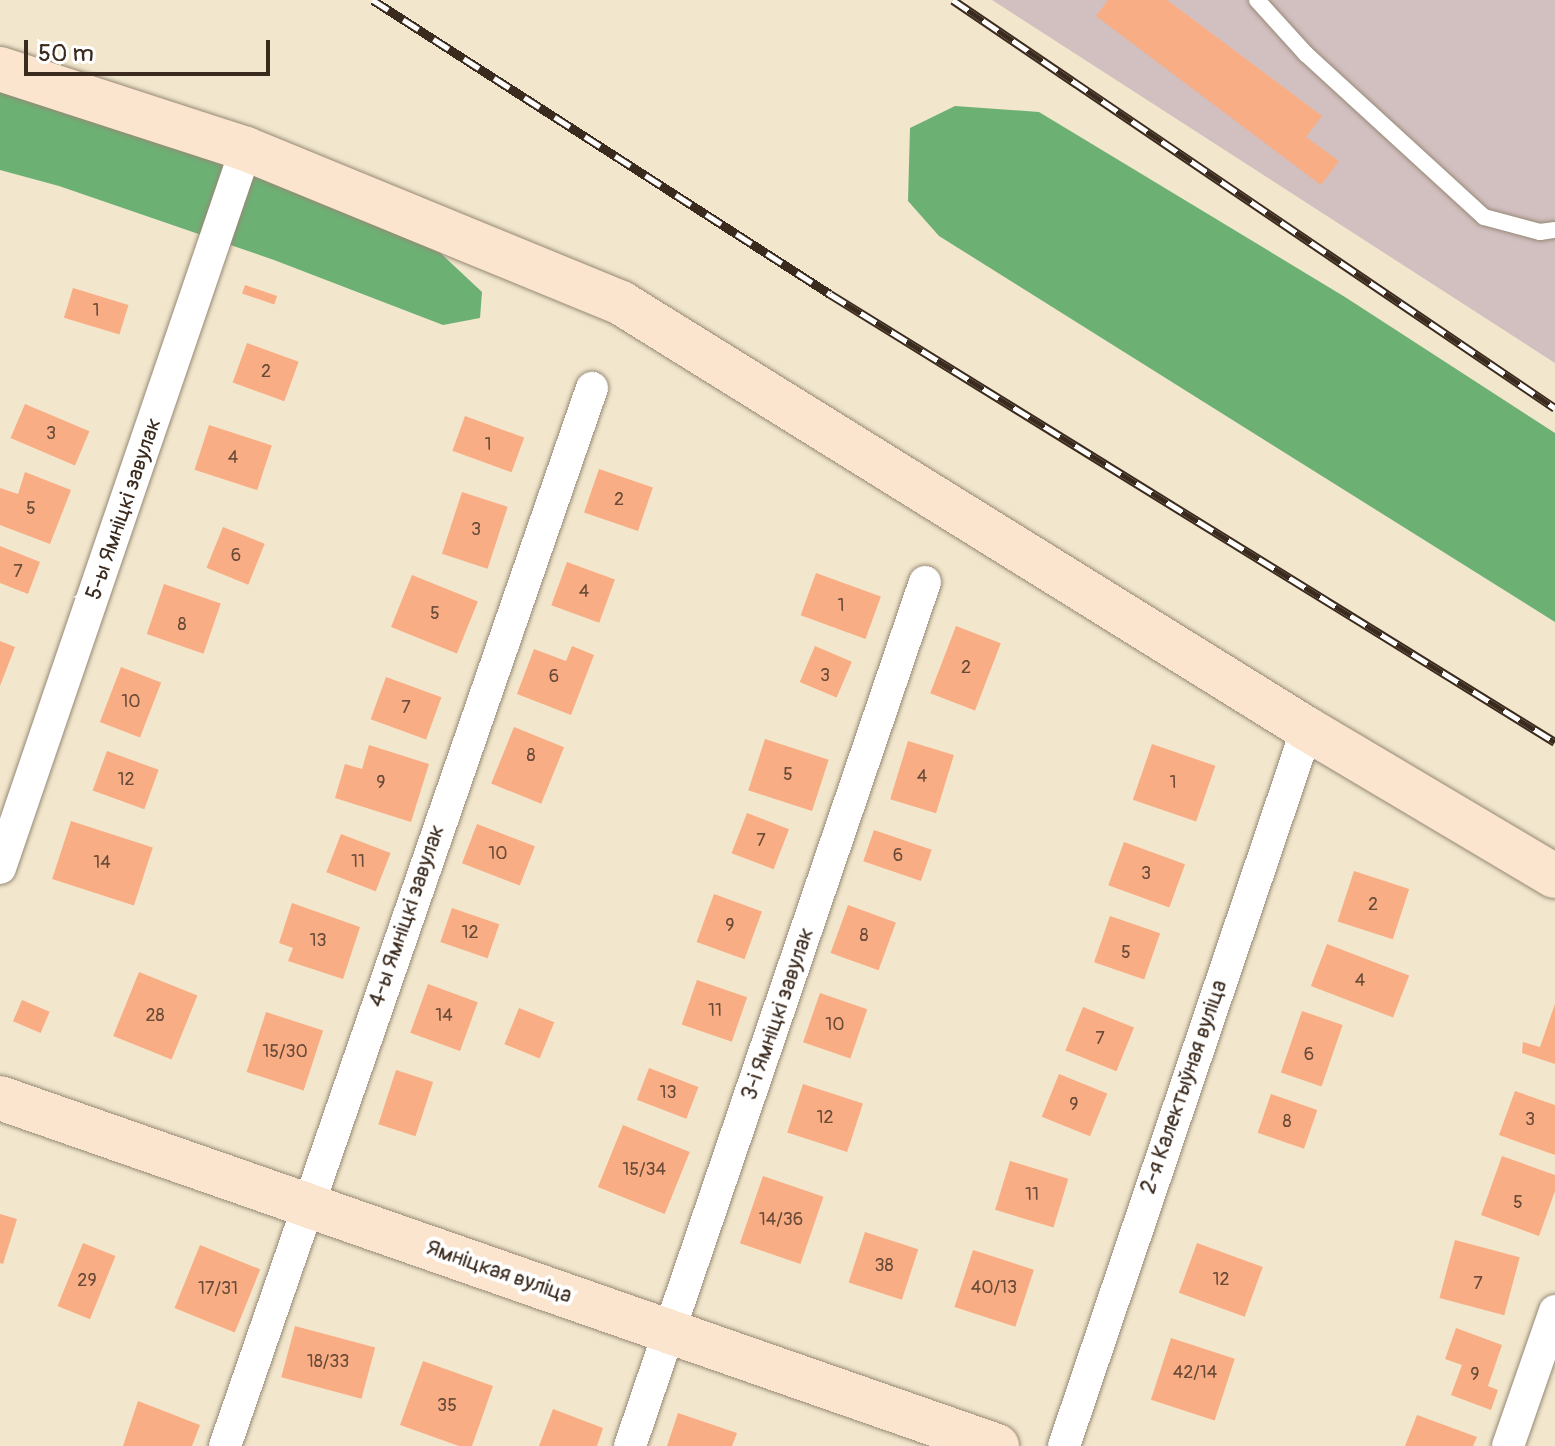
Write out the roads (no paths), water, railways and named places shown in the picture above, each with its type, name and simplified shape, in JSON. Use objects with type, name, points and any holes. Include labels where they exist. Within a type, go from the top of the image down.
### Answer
[{"type":"main road","points":[[0,69],[246,149],[621,303],[1307,729],[1555,876]]},
{"type":"main road","name":"Ямніцкая вуліца","points":[[0,1098],[997,1446]]},
{"type":"street","name":"5-ы Ямніцкі завулак","points":[[0,868],[246,149]]},
{"type":"street","name":"4-ы Ямніцкі завулак","points":[[225,1446],[592,388]]},
{"type":"street","name":"3-і Ямніцкі завулак","points":[[630,1446],[925,582]]},
{"type":"street","name":"2-я Калектыўная вуліца","points":[[1064,1446],[1307,729]]},
{"type":"street","points":[[1508,1446],[1555,1311]]},
{"type":"lane","points":[[1257,0],[1306,54],[1484,217],[1540,232],[1555,230]]},
{"type":"railway","points":[[373,0],[830,294],[1555,742]]},
{"type":"railway","points":[[953,0],[1555,408]]}]
